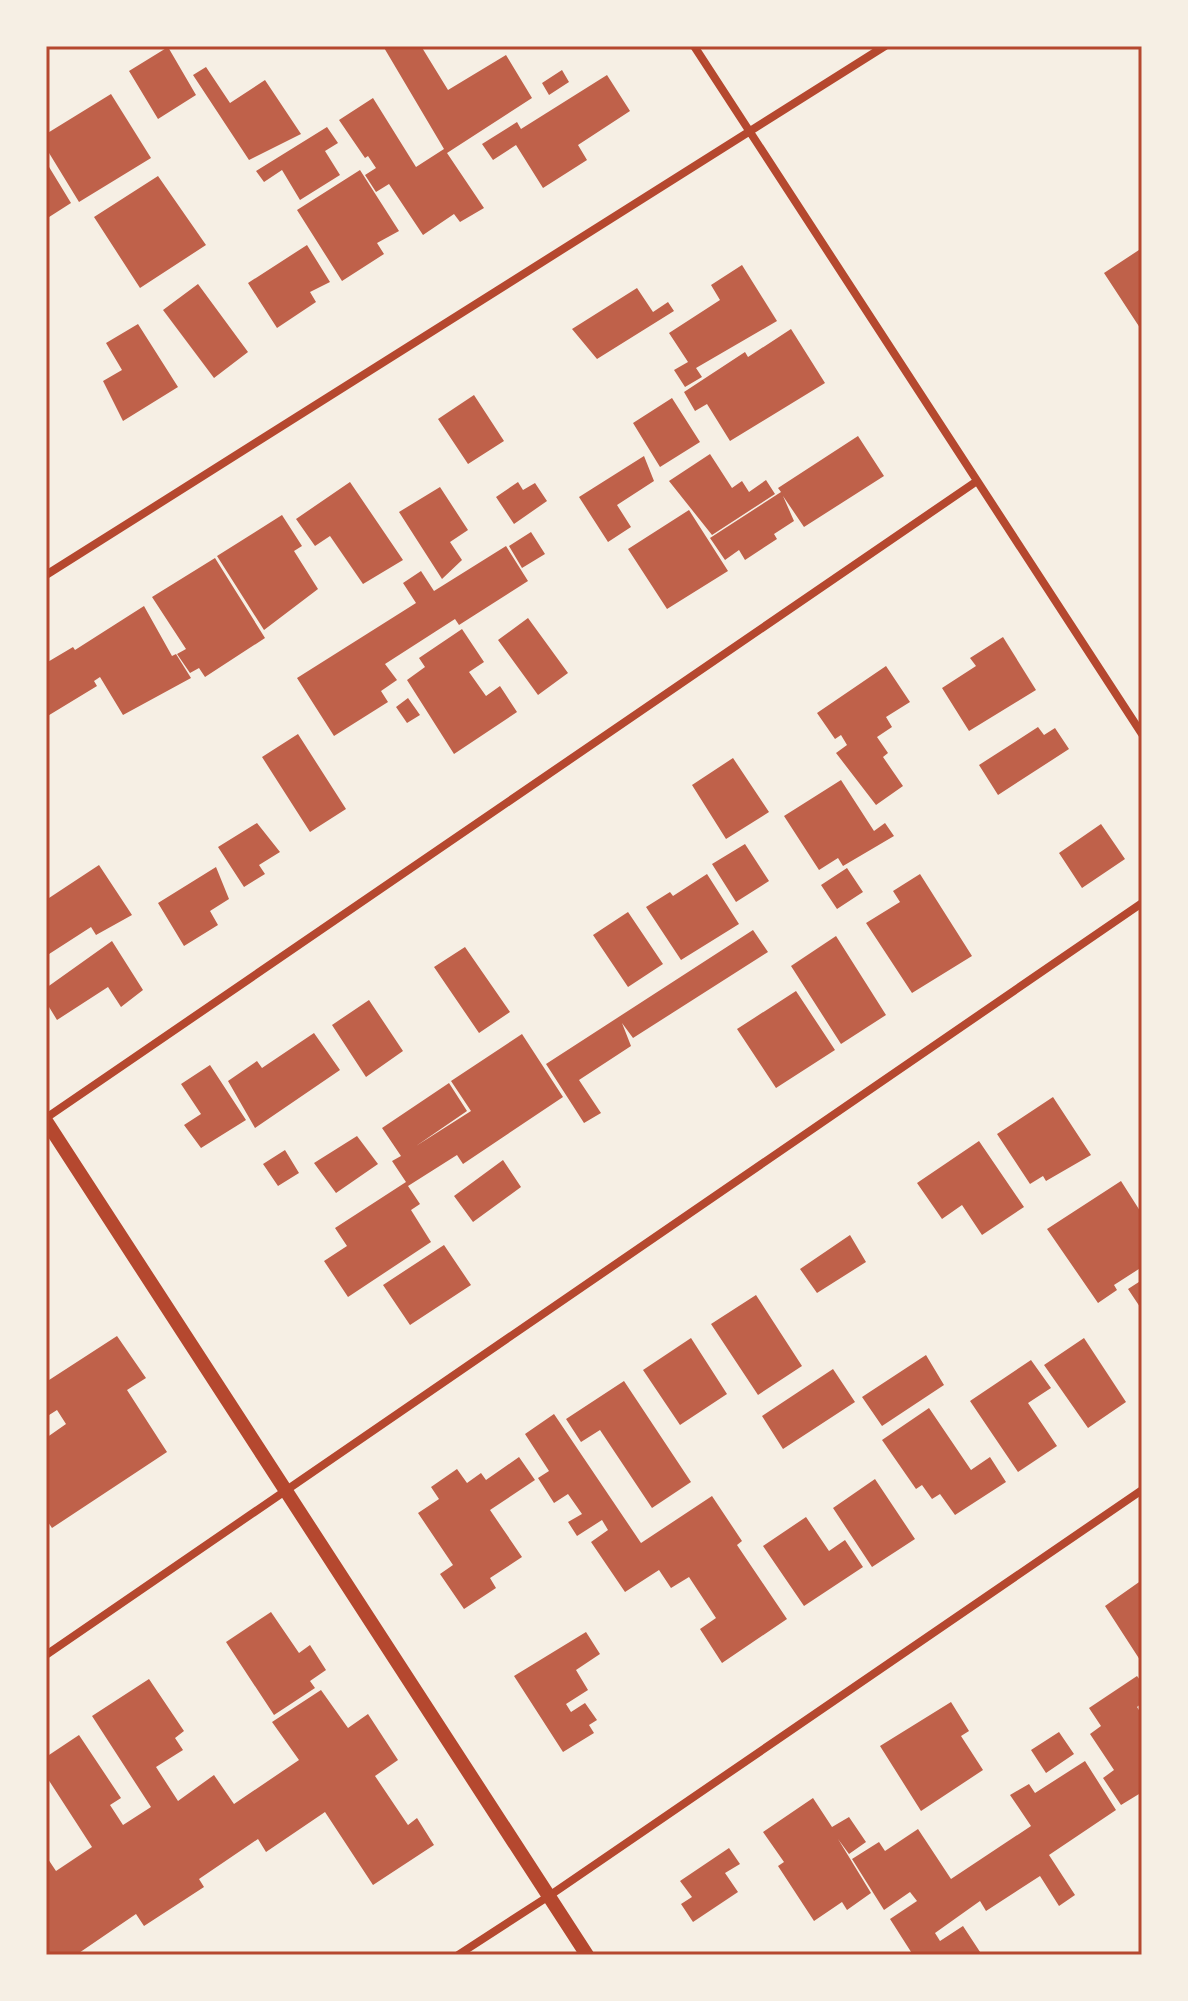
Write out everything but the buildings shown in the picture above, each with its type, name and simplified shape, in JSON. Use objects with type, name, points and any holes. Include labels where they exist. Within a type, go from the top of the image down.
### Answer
[{"type":"street","points":[[694,46],[1142,734]]},
{"type":"street","points":[[46,575],[885,46]]},
{"type":"street","points":[[587,1955],[46,1120],[977,481]]},
{"type":"street","points":[[46,1655],[1142,903]]},
{"type":"street","points":[[458,1955],[1142,1490]]}]
